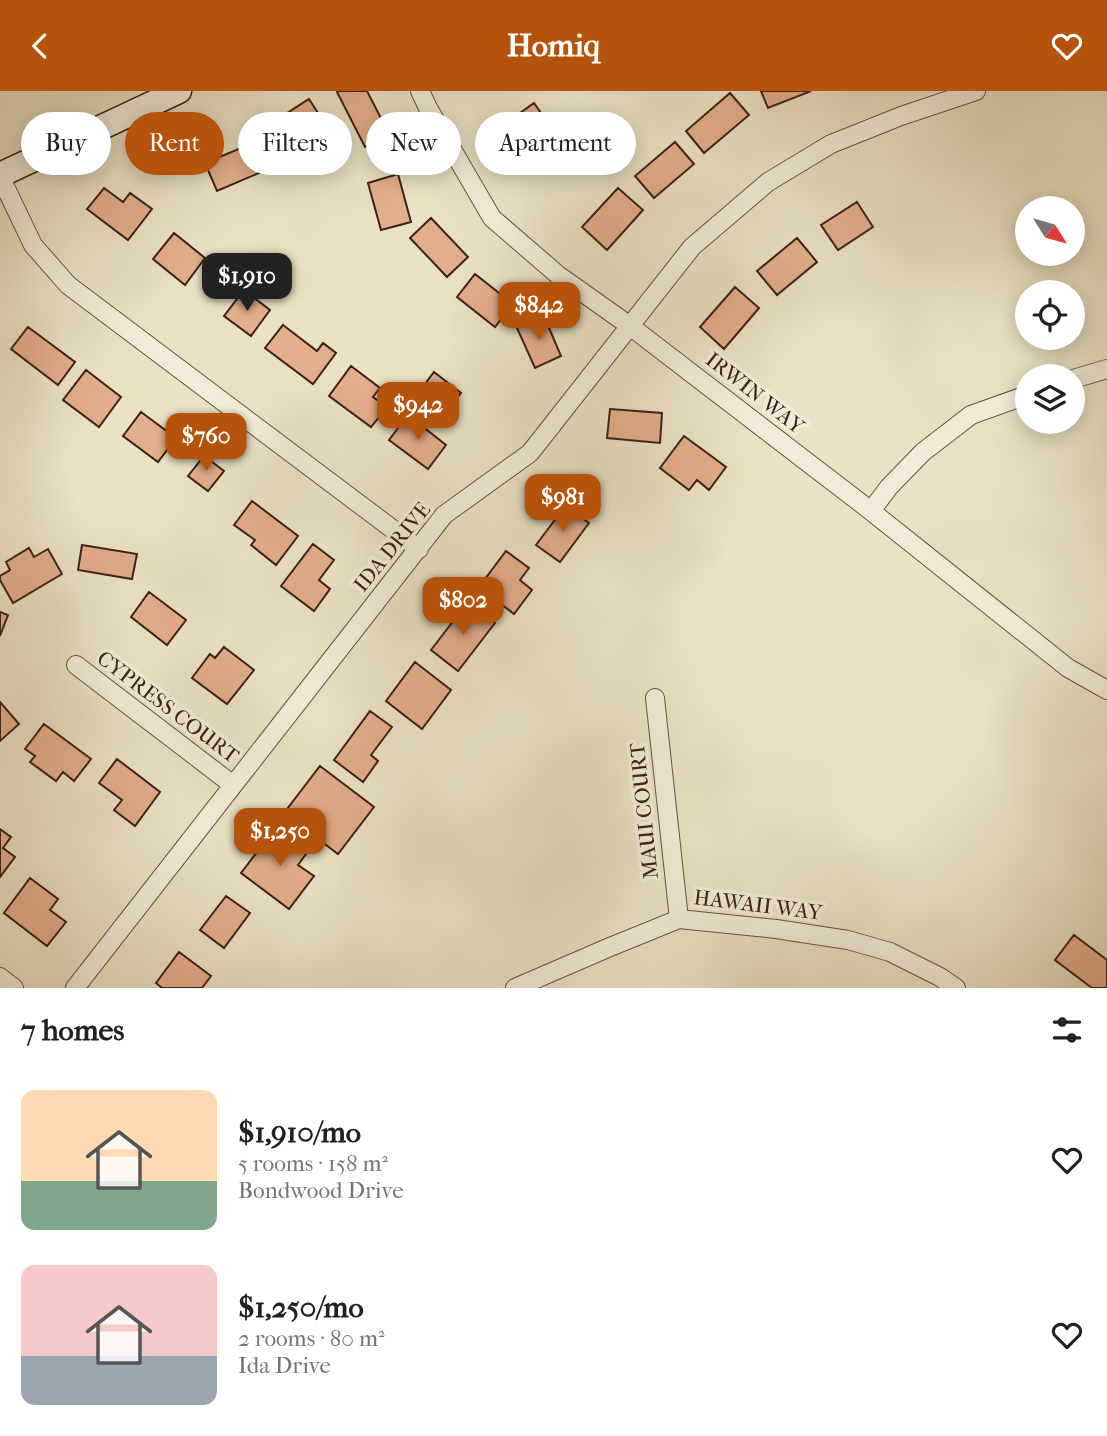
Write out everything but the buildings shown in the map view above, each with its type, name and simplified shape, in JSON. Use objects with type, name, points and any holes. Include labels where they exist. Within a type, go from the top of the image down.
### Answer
[{"type":"main road","points":[[0,176],[179,91]]},
{"type":"street","name":"IRWIN WAY","points":[[420,91],[492,218],[558,275],[630,325],[871,510],[1068,669],[1107,689]]},
{"type":"street","name":"IDA DRIVE","points":[[75,988],[444,515],[530,453],[692,247],[768,181],[831,144],[901,116],[976,91]]},
{"type":"street","points":[[0,176],[33,245],[68,285],[419,549]]},
{"type":"street","points":[[1085,375],[1107,369]]},
{"type":"street","points":[[871,510],[923,452],[971,415],[1015,399]]},
{"type":"street","name":"CYPRESS COURT","points":[[76,664],[233,785]]},
{"type":"street","name":"MAUI COURT","points":[[655,698],[679,919]]},
{"type":"street","name":"HAWAII WAY","points":[[515,988],[679,919],[848,940],[890,952],[956,988]]},
{"type":"street","points":[[0,977],[14,988]]}]
